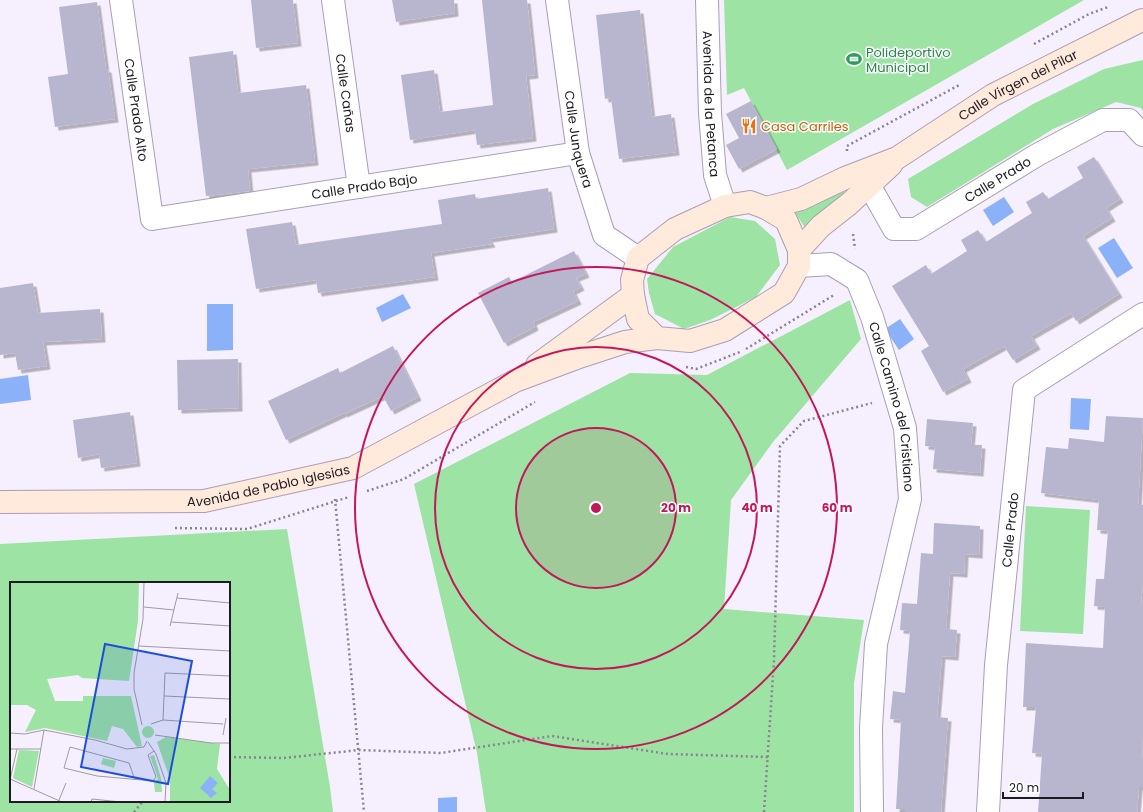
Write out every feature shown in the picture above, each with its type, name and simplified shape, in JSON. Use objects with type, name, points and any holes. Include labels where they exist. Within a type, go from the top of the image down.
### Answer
[{"type":"main road","name":"Calle Virgen del Pilar","points":[[657,338],[690,341],[725,330],[784,293],[799,258],[821,226],[849,204],[897,158],[994,95],[1143,20]]},
{"type":"main road","name":"Calle Virgen del Pilar","points":[[766,208],[801,199],[845,178],[897,158]]},
{"type":"main road","points":[[657,338],[638,319],[633,295],[632,280],[638,258],[676,228],[725,206],[750,202],[766,208],[786,220],[799,258]]},
{"type":"main road","name":"Avenida de Pablo Iglesias","points":[[515,381],[633,295]]},
{"type":"main road","name":"Avenida de Pablo Iglesias","points":[[0,502],[204,501],[353,468],[515,381],[625,342],[657,338]]},
{"type":"street","name":"Calle Prado Alto","points":[[121,0],[152,219]]},
{"type":"street","name":"Calle Cañas","points":[[333,0],[359,187]]},
{"type":"street","name":"Calle Junquera","points":[[557,0],[578,153],[604,235],[638,258]]},
{"type":"street","name":"Avenida de la Petanca","points":[[707,0],[710,113],[716,175],[725,206]]},
{"type":"street","name":"Calle Prado","points":[[869,185],[894,229],[916,229],[1037,155],[1103,120],[1129,120],[1143,135]]},
{"type":"street","name":"Calle Prado Bajo","points":[[152,219],[578,153]]},
{"type":"street","name":"Calle Camino del Cristiano","points":[[799,258],[831,264],[857,280],[872,317],[905,428],[910,499],[876,644],[871,728],[872,812]]},
{"type":"street","name":"Calle Prado","points":[[988,812],[996,665],[1024,390],[1143,314]]},
{"type":"path","points":[[764,812],[774,660],[780,446],[804,421],[896,397]]},
{"type":"path","points":[[331,473],[336,509],[364,812]]},
{"type":"path","points":[[230,757],[284,758],[359,750],[441,753],[552,736],[668,754],[768,757]]},
{"type":"path","points":[[134,812],[141,802]]},
{"type":"green space","name":"Polideportivo Municipal","points":[[724,0],[1084,0],[787,170],[744,88],[727,95]]},
{"type":"green space","points":[[1143,60],[1143,111],[1141,108],[1116,102],[1053,129],[927,207],[911,197],[908,179],[1033,104],[1104,69]]},
{"type":"green space","points":[[843,190],[845,198],[807,231],[794,211]]},
{"type":"green space","points":[[730,217],[755,221],[775,239],[780,265],[756,297],[710,320],[684,329],[655,314],[647,279],[673,247]]},
{"type":"green space","points":[[850,300],[861,339],[773,442],[731,500],[724,609],[864,620],[854,683],[854,812],[486,812],[477,753],[414,484],[630,373],[707,375]]},
{"type":"green space","points":[[1026,506],[1090,510],[1083,634],[1020,631]]},
{"type":"green space","points":[[287,529],[333,812],[0,812],[0,544]]},
{"type":"water","points":[[1004,197],[1014,212],[993,226],[983,210]]},
{"type":"water","points":[[1114,238],[1133,268],[1117,278],[1098,248]]},
{"type":"water","points":[[403,294],[411,308],[382,322],[376,308]]},
{"type":"water","points":[[207,304],[233,304],[233,350],[207,351]]},
{"type":"water","points":[[900,319],[914,339],[899,350],[885,329]]},
{"type":"water","points":[[28,375],[31,400],[0,404],[0,379]]},
{"type":"water","points":[[1071,398],[1091,399],[1089,430],[1070,429]]},
{"type":"water","points":[[457,797],[457,812],[438,812],[438,798]]},
{"type":"building","points":[[251,0],[293,0],[298,43],[256,48]]},
{"type":"building","points":[[392,0],[454,0],[455,13],[396,22]]},
{"type":"building","points":[[482,0],[527,0],[535,75],[526,76],[533,138],[477,145],[475,130],[410,140],[401,75],[434,70],[440,112],[493,105]]},
{"type":"building","points":[[97,2],[106,69],[108,69],[115,119],[55,127],[48,77],[68,74],[59,7]]},
{"type":"building","points":[[640,10],[652,117],[671,114],[676,152],[619,159],[611,98],[605,99],[596,15]]},
{"type":"building","points":[[233,51],[238,93],[306,85],[315,162],[248,169],[250,191],[206,196],[189,57]]},
{"type":"building","name":"Casa Carriles","points":[[751,101],[777,149],[739,169],[726,145],[739,138],[726,114]]},
{"type":"building","points":[[1094,157],[1120,199],[1106,208],[1112,218],[1083,236],[1119,294],[1076,321],[1071,313],[1031,336],[1037,346],[1013,360],[1004,346],[963,369],[968,379],[943,392],[921,351],[929,346],[892,286],[926,265],[931,274],[967,251],[961,240],[978,230],[986,242],[1032,213],[1026,202],[1043,192],[1048,199],[1083,178],[1077,167]]},
{"type":"building","points":[[548,188],[554,229],[489,239],[492,244],[431,253],[435,277],[318,293],[316,280],[256,289],[246,229],[292,222],[296,245],[442,224],[438,200],[475,194],[476,199]]},
{"type":"building","points":[[574,251],[586,274],[576,278],[581,287],[573,291],[578,301],[533,322],[535,327],[504,343],[478,293],[509,277],[512,282]]},
{"type":"building","points":[[33,283],[38,313],[100,309],[102,339],[43,342],[47,366],[18,370],[15,353],[0,355],[0,288]]},
{"type":"building","points":[[393,346],[418,397],[391,411],[383,396],[286,440],[268,401],[338,368],[340,373]]},
{"type":"building","points":[[238,359],[239,408],[178,410],[177,360]]},
{"type":"building","points":[[130,412],[137,463],[101,468],[99,454],[78,458],[73,420]]},
{"type":"building","points":[[1106,416],[1143,418],[1138,505],[1143,505],[1143,583],[1141,604],[1143,604],[1143,787],[1139,787],[1137,812],[1038,812],[1042,754],[1032,753],[1036,707],[1023,707],[1026,643],[1103,648],[1105,607],[1094,606],[1096,579],[1104,579],[1108,531],[1097,530],[1099,500],[1041,493],[1046,447],[1068,449],[1069,438],[1104,442]]},
{"type":"building","points":[[927,419],[973,423],[971,445],[982,445],[980,473],[933,469],[935,447],[925,446]]},
{"type":"building","points":[[934,523],[980,526],[979,555],[965,554],[964,574],[950,573],[946,629],[957,630],[955,657],[942,656],[937,717],[948,718],[941,812],[906,812],[906,809],[896,809],[901,720],[890,719],[893,691],[905,693],[910,631],[900,630],[902,603],[917,604],[921,553],[933,554]]},
{"type":"place","name":"Polideportivo Municipal","points":[[854,59]]},
{"type":"place","name":"Casa Carriles","points":[[749,126]]}]
